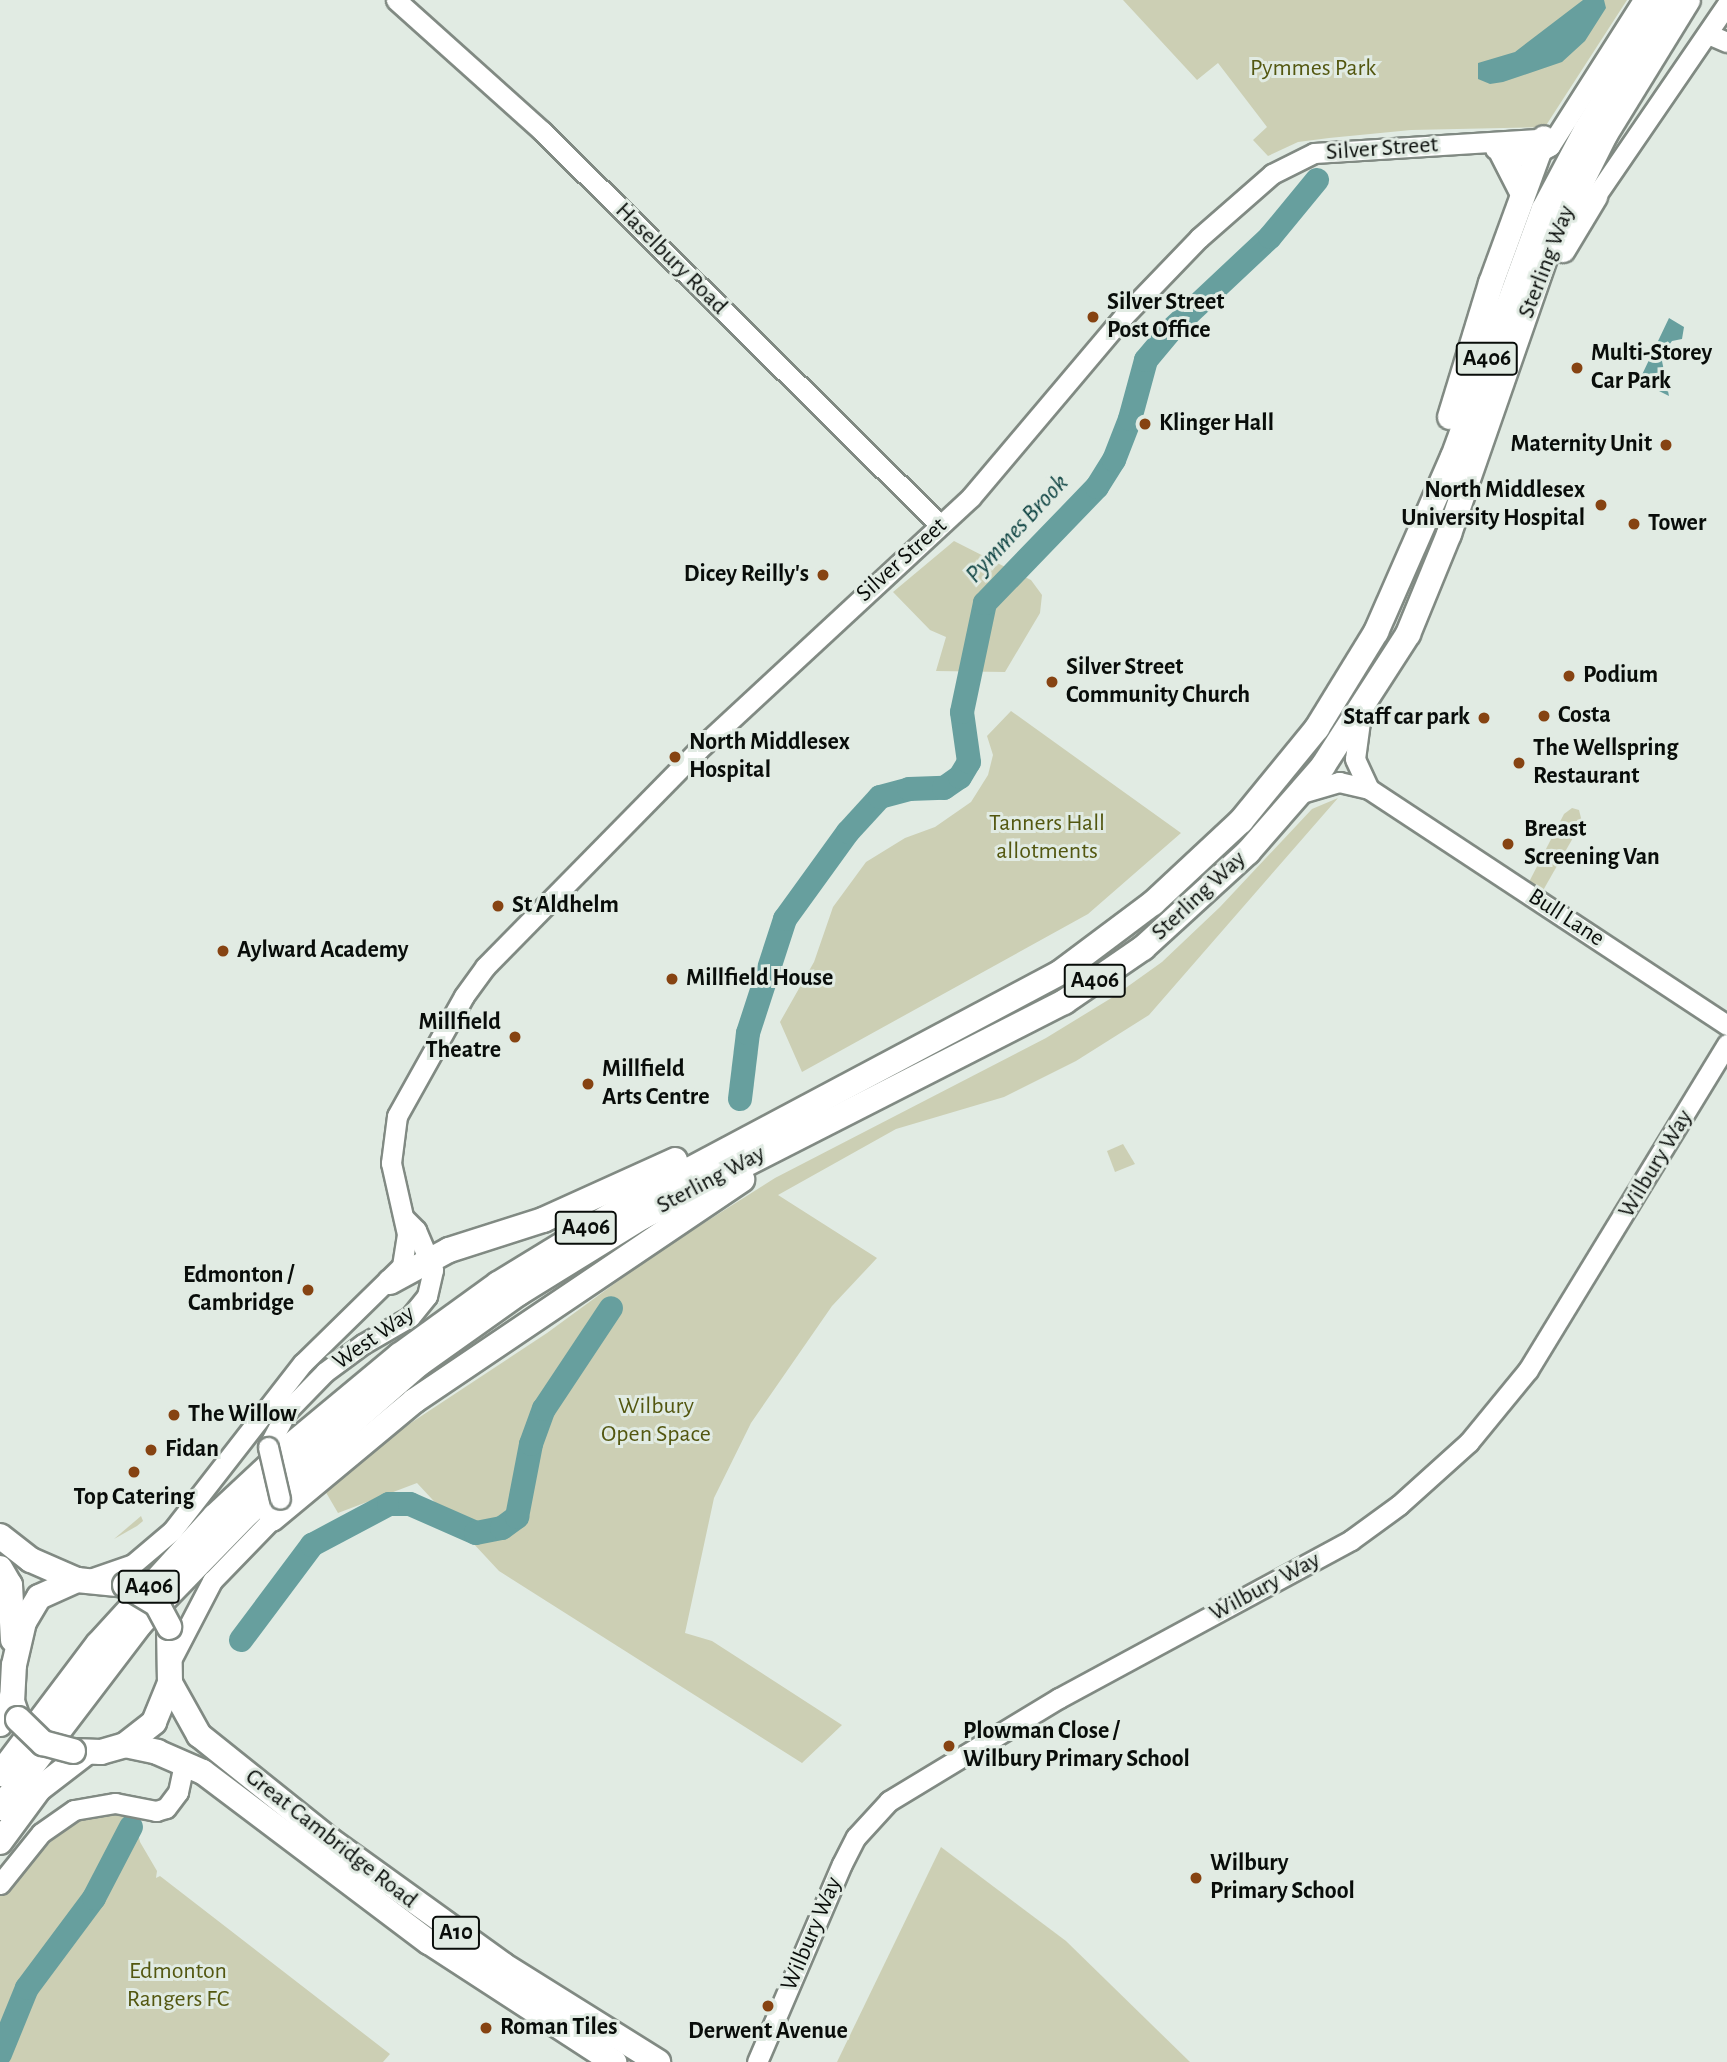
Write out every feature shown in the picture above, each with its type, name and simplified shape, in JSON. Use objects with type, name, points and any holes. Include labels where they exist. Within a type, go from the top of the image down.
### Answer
[{"type":"highway","name":"Sterling Way","points":[[322,1433],[447,1319],[565,1240],[1061,972],[1109,939],[1195,867],[1276,782],[1317,728],[1376,632],[1413,553],[1534,230],[1586,130],[1666,0]]},
{"type":"highway","name":"Sterling Way","points":[[322,1433],[583,1252],[848,1110],[1016,1028],[1113,969],[1209,891],[1300,794],[1363,710],[1429,587],[1549,247],[1592,158],[1688,0]]},
{"type":"highway","name":"A406","points":[[1413,553],[1466,361],[1523,194],[1547,143]]},
{"type":"highway","points":[[1494,148],[1523,194]]},
{"type":"highway","name":"A406","points":[[1521,330],[1595,197]]},
{"type":"highway","name":"A406","points":[[390,1282],[429,1259],[543,1220],[880,1069]]},
{"type":"highway","points":[[283,1505],[414,1401],[848,1110]]},
{"type":"highway","name":"A406","points":[[0,1808],[7,1776],[126,1611],[215,1516],[322,1433]]},
{"type":"highway","points":[[0,1536],[31,1560],[83,1580],[125,1585],[157,1604],[169,1627],[173,1656],[170,1683],[154,1722],[125,1745],[80,1752],[43,1743],[9,1722],[14,1665],[31,1609],[50,1589],[83,1580]]},
{"type":"highway","points":[[0,1568],[10,1585],[6,1617],[14,1665]]},
{"type":"highway","name":"Great Cambridge Road","points":[[170,1683],[199,1735],[330,1840],[503,1965],[658,2062]]},
{"type":"highway","name":"Great Cambridge Road","points":[[125,1745],[184,1763],[235,1794],[440,1950],[614,2062]]},
{"type":"highway","points":[[0,1842],[39,1789],[80,1752]]},
{"type":"street","name":"Haselbury Road","points":[[397,0],[542,131],[940,525]]},
{"type":"street","points":[[1547,143],[1643,0]]},
{"type":"street","name":"Sterling Way","points":[[1595,197],[1727,4]]},
{"type":"street","points":[[1708,34],[1727,42]]},
{"type":"street","name":"Silver Street","points":[[397,1116],[464,996],[512,938],[698,750],[985,482],[1148,290],[1272,174],[1301,157],[1330,151],[1494,148],[1530,158],[1547,143]]},
{"type":"street","points":[[1363,710],[1355,759],[1369,789]]},
{"type":"street","points":[[1300,794],[1339,782],[1369,789]]},
{"type":"street","name":"Bull Lane","points":[[1369,789],[1727,1025]]},
{"type":"street","name":"Wilbury Way","points":[[757,2062],[842,1864],[867,1823],[889,1801],[1059,1698],[1351,1540],[1399,1506],[1469,1442],[1528,1370],[1727,1044]]},
{"type":"street","name":"West Way","points":[[390,1282],[406,1255],[405,1218],[392,1178],[397,1116]]},
{"type":"street","name":"West Way","points":[[283,1505],[268,1447],[288,1411],[325,1372],[420,1307],[432,1283],[429,1259],[416,1230],[405,1218]]},
{"type":"street","points":[[83,1580],[123,1570],[172,1531],[303,1363],[346,1317],[390,1282]]},
{"type":"street","points":[[173,1656],[212,1581],[283,1505]]},
{"type":"street","points":[[0,1884],[41,1833],[74,1810],[115,1803],[156,1811],[166,1808],[178,1792],[184,1763]]},
{"type":"green space","name":"Pymmes Park","points":[[1123,0],[1627,0],[1545,127],[1411,130],[1329,138],[1298,142],[1268,156],[1253,140],[1267,127],[1218,63],[1197,80]]},
{"type":"green space","points":[[954,541],[1031,580],[1042,595],[1040,613],[1005,672],[936,671],[946,637],[930,630],[893,592]]},
{"type":"green space","name":"Tanners Hall allotments","points":[[1011,711],[1181,833],[1088,914],[802,1072],[780,1022],[814,962],[833,907],[866,862],[905,838],[935,827],[971,802],[988,775],[993,755],[987,736]]},
{"type":"green space","name":"Wilbury Open Space","points":[[1338,798],[1149,1015],[1076,1061],[1004,1097],[896,1129],[778,1195],[877,1258],[832,1306],[751,1423],[714,1498],[685,1633],[712,1641],[842,1725],[802,1763],[499,1571],[417,1483],[338,1513],[324,1489],[385,1440],[547,1333],[655,1254],[775,1178],[1046,1038],[1113,997],[1162,962],[1220,907],[1312,809]]},
{"type":"green space","points":[[1572,808],[1579,810],[1582,822],[1541,894],[1529,882],[1564,814]]},
{"type":"green space","points":[[1123,1144],[1135,1164],[1115,1172],[1107,1151]]},
{"type":"green space","points":[[141,1516],[143,1521],[114,1539]]},
{"type":"green space","name":"Edmonton Rangers FC","points":[[97,1811],[134,1815],[140,1842],[157,1871],[156,1878],[160,1876],[390,2054],[383,2062],[0,2062],[0,1895],[64,1828]]},
{"type":"green space","points":[[941,1847],[1066,1941],[1190,2062],[837,2062]]},
{"type":"water","points":[[1583,0],[1604,0],[1606,8],[1585,41],[1562,62],[1503,82],[1490,84],[1478,79],[1478,63],[1515,52]]},
{"type":"water","points":[[1669,318],[1684,327],[1682,339],[1672,341],[1661,356],[1669,396],[1639,381]]},
{"type":"waterway","name":"Pymmes Brook","points":[[740,1099],[748,1033],[785,919],[848,832],[880,797],[909,789],[944,788],[960,777],[969,762],[962,712],[985,603],[1097,487],[1114,460],[1130,419],[1146,360],[1170,331],[1270,237],[1317,180]]},
{"type":"waterway","name":"Pymmes Brook","points":[[241,1640],[312,1545],[389,1504],[410,1504],[476,1533],[502,1528],[517,1517],[531,1444],[544,1409],[611,1308]]},
{"type":"waterway","name":"Pymmes Brook","points":[[0,2054],[27,1988],[94,1898],[131,1827]]},
{"type":"place","name":"Silver Street Post Office","points":[[1093,317]]},
{"type":"place","name":"Multi-Storey Car Park","points":[[1577,368]]},
{"type":"place","name":"Klinger Hall","points":[[1145,424]]},
{"type":"place","name":"Maternity Unit","points":[[1666,445]]},
{"type":"place","name":"North Middlesex University Hospital","points":[[1601,505]]},
{"type":"place","name":"Tower","points":[[1634,524]]},
{"type":"place","name":"Dicey Reilly's","points":[[823,575]]},
{"type":"place","name":"Podium","points":[[1569,676]]},
{"type":"place","name":"Silver Street Community Church","points":[[1052,682]]},
{"type":"place","name":"Costa","points":[[1544,716]]},
{"type":"place","name":"Staff car park","points":[[1484,718]]},
{"type":"place","name":"North Middlesex Hospital","points":[[675,757]]},
{"type":"place","name":"The Wellspring Restaurant","points":[[1519,763]]},
{"type":"place","name":"Breast Screening Van","points":[[1508,844]]},
{"type":"place","name":"St Aldhelm","points":[[498,906]]},
{"type":"place","name":"Aylward Academy","points":[[223,951]]},
{"type":"place","name":"Millfield House","points":[[672,979]]},
{"type":"place","name":"Millfield Theatre","points":[[515,1037]]},
{"type":"place","name":"Millfield Arts Centre","points":[[588,1084]]},
{"type":"place","name":"Edmonton / Cambridge","points":[[308,1290]]},
{"type":"place","name":"The Willow","points":[[174,1415]]},
{"type":"place","name":"Fidan","points":[[151,1450]]},
{"type":"place","name":"Top Catering","points":[[134,1472]]},
{"type":"place","name":"Plowman Close / Wilbury Primary School","points":[[949,1746]]},
{"type":"place","name":"Wilbury Primary School","points":[[1196,1878]]},
{"type":"place","name":"Derwent Avenue","points":[[768,2006]]},
{"type":"place","name":"Roman Tiles","points":[[486,2028]]}]
